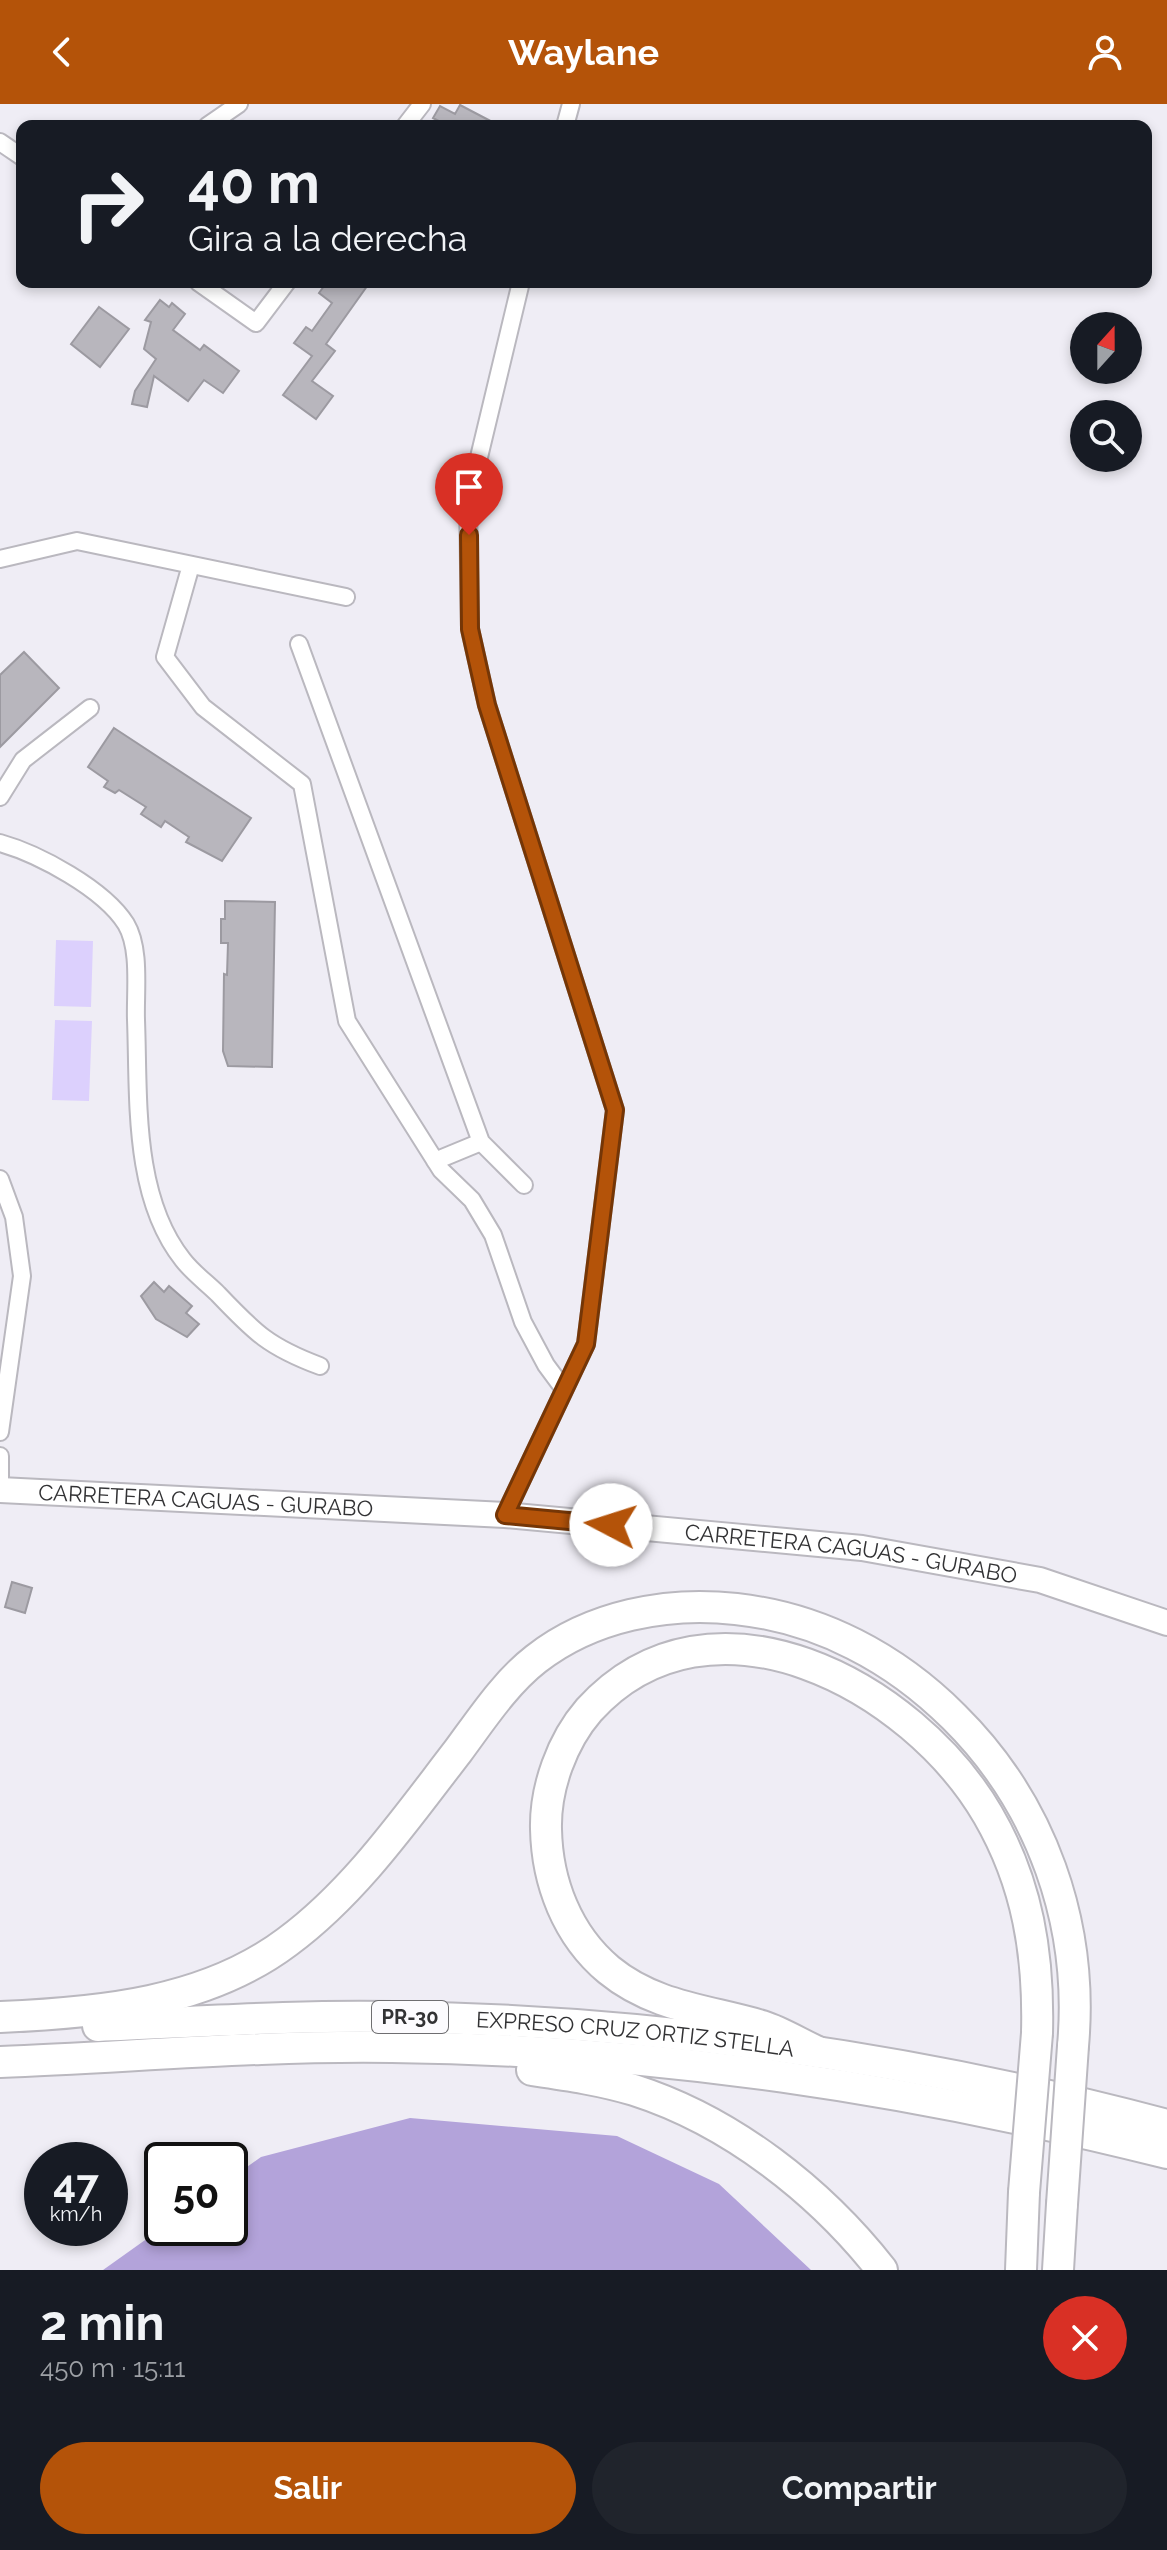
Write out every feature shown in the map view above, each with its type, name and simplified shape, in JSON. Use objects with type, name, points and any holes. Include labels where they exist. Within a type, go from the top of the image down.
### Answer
[{"type":"highway","points":[[0,2017],[57,2015],[156,1999],[229,1977],[286,1943],[336,1901],[533,1660],[562,1642],[618,1618],[667,1608],[718,1607],[797,1621],[881,1658],[919,1685],[975,1738],[1033,1822],[1053,1869],[1073,1963],[1077,2007],[1058,2270]]},
{"type":"highway","points":[[818,2052],[765,2027],[685,2009],[629,1985],[584,1944],[559,1898],[546,1846],[546,1819],[549,1792],[562,1755],[581,1720],[600,1698],[625,1679],[666,1659],[693,1650],[740,1649],[806,1663],[871,1696],[905,1719],[937,1748],[988,1815],[1016,1874],[1027,1907],[1038,1978],[1021,2270]]},
{"type":"highway","name":"EXPRESO CRUZ ORTIZ STELLA","points":[[0,2031],[301,2017],[410,2017],[653,2031],[818,2052],[1017,2089],[1167,2125]]},
{"type":"highway","name":"EXPRESO CRUZ ORTIZ STELLA","points":[[0,2062],[292,2049],[466,2049],[703,2064],[921,2098],[1167,2153]]},
{"type":"highway","points":[[466,2049],[510,2067],[632,2090],[703,2119],[749,2147],[789,2177],[859,2241],[882,2270]]},
{"type":"main road","name":"CARRETERA CAGUAS - GURABO","points":[[0,1491],[505,1515],[862,1548],[1040,1580],[1167,1623]]},
{"type":"street","points":[[216,120],[239,104]]},
{"type":"street","points":[[410,120],[422,104]]},
{"type":"street","points":[[206,288],[256,323],[282,288]]},
{"type":"street","points":[[505,1515],[586,1344],[615,1110],[487,705],[470,629],[468,503],[520,288]]},
{"type":"street","points":[[0,559],[77,541],[346,597]]},
{"type":"street","points":[[191,565],[165,657],[203,707],[302,784],[347,1021],[435,1161],[472,1200],[493,1235],[523,1322],[546,1365],[563,1388]]},
{"type":"street","points":[[299,644],[481,1142],[524,1185]]},
{"type":"street","points":[[0,797],[23,760],[90,708]]},
{"type":"street","points":[[0,843],[59,870],[105,902],[126,925],[134,953],[140,1122],[146,1170],[163,1226],[184,1262],[250,1329],[283,1353],[320,1366]]},
{"type":"street","points":[[435,1161],[481,1142]]},
{"type":"street","points":[[0,1179],[14,1217],[22,1276],[0,1432]]},
{"type":"street","points":[[0,1456],[0,1491]]},
{"type":"shaded area","points":[[56,940],[93,941],[91,1007],[54,1006]]},
{"type":"shaded area","points":[[55,1020],[92,1021],[89,1101],[52,1100]]},
{"type":"shaded area","points":[[410,2118],[617,2136],[719,2184],[811,2270],[103,2270],[144,2241],[144,2246],[248,2246],[248,2166],[261,2157]]},
{"type":"building","points":[[460,105],[489,120],[433,118],[440,106],[455,114]]},
{"type":"building","points":[[323,288],[366,288],[326,344],[335,351],[312,381],[333,396],[316,419],[283,395],[312,356],[294,343],[306,327],[312,331],[332,303],[319,293]]},
{"type":"building","points":[[160,300],[169,307],[172,303],[185,314],[173,330],[200,350],[204,345],[239,371],[223,393],[204,380],[188,401],[154,376],[147,407],[132,404],[135,391],[156,359],[144,349],[151,322],[145,320]]},
{"type":"building","points":[[99,307],[129,329],[100,367],[71,344]]},
{"type":"building","points":[[24,652],[59,688],[0,747],[0,675]]},
{"type":"building","points":[[114,728],[251,818],[222,861],[186,842],[189,837],[165,821],[161,827],[141,814],[146,807],[119,790],[115,793],[104,787],[108,781],[88,767]]},
{"type":"building","points":[[225,901],[275,902],[272,1067],[228,1066],[223,1051],[224,974],[227,975],[228,943],[221,943],[221,919],[225,919]]},
{"type":"building","points":[[154,1282],[164,1292],[169,1286],[192,1306],[186,1313],[199,1324],[187,1337],[156,1319],[141,1296]]},
{"type":"building","points":[[12,1582],[32,1588],[25,1613],[5,1607]]},
{"type":"route","points":[[469,535],[470,629],[487,705],[615,1110],[586,1344],[505,1515],[611,1525]]}]
